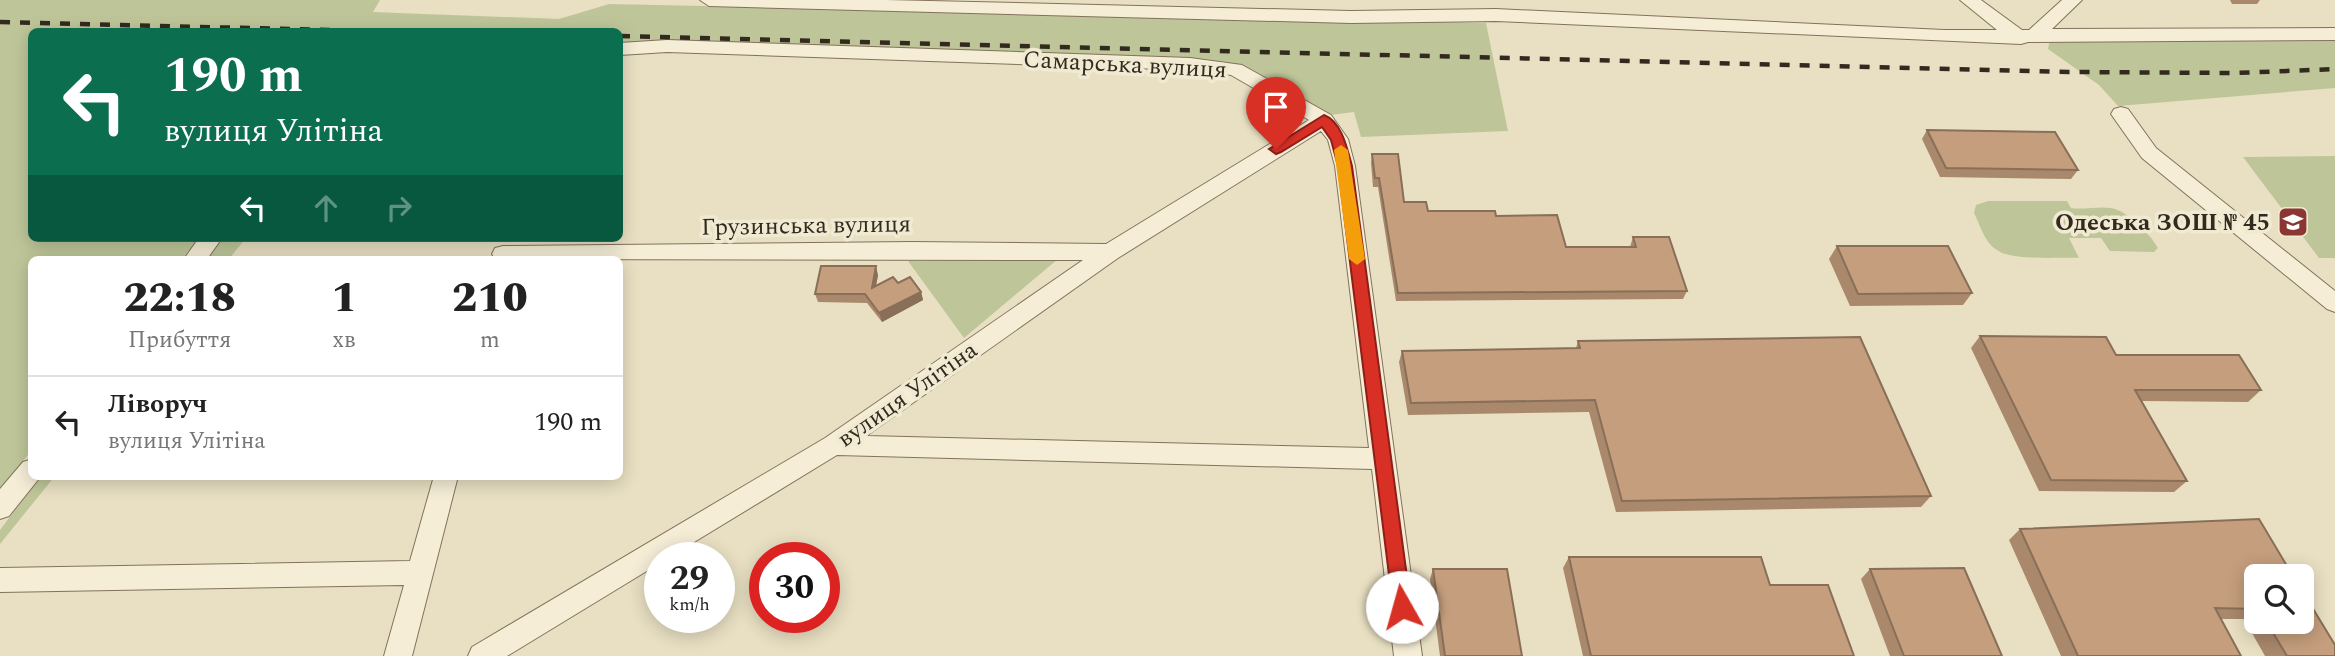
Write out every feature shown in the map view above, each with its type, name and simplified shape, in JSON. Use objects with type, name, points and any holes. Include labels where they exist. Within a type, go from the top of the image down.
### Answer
[{"type":"street","points":[[709,0],[1350,8],[1944,36],[2335,34]]},
{"type":"street","points":[[1496,15],[1520,0]]},
{"type":"street","points":[[1969,0],[2027,37]]},
{"type":"street","points":[[2027,37],[2073,0]]},
{"type":"street","name":"Самарська вулиця","points":[[623,49],[681,46],[1190,64],[1235,69],[1324,120]]},
{"type":"street","points":[[2121,114],[2149,153],[2335,303]]},
{"type":"street","points":[[1324,120],[1338,139],[1345,166],[1408,656]]},
{"type":"street","name":"вулиця Улітіна","points":[[482,656],[834,445],[1110,252],[1324,120]]},
{"type":"street","points":[[197,256],[208,242]]},
{"type":"street","name":"Грузинська вулиця","points":[[504,250],[1110,252]]},
{"type":"street","points":[[834,445],[1383,459]]},
{"type":"street","points":[[0,508],[28,474]]},
{"type":"street","points":[[398,656],[445,480]]},
{"type":"street","points":[[0,580],[421,573]]},
{"type":"green space","points":[[0,0],[380,0],[373,12],[559,19],[609,4],[1486,23],[1508,131],[1361,137],[1354,112],[1330,115],[1257,73],[1207,59],[623,46],[623,28],[28,28],[28,242],[196,242],[184,256],[28,256],[28,455],[0,490]]},
{"type":"green space","points":[[2335,37],[2335,88],[2118,106],[2099,85],[2048,49],[2050,39]]},
{"type":"green space","points":[[2335,156],[2335,258],[2319,258],[2243,157]]},
{"type":"green space","points":[[1988,201],[2067,201],[2071,208],[2111,208],[2138,224],[2158,248],[2154,252],[2110,251],[2101,238],[2069,238],[2079,258],[2013,256],[1997,250],[1983,233],[1974,213],[1976,205]]},
{"type":"green space","points":[[215,242],[243,242],[231,256],[203,256]]},
{"type":"green space","points":[[1058,259],[964,338],[908,261]]},
{"type":"green space","points":[[37,480],[52,480],[0,544],[0,530]]},
{"type":"building","points":[[1927,130],[2055,132],[2078,170],[1946,168]]},
{"type":"building","points":[[1372,154],[1398,154],[1404,202],[1426,202],[1428,211],[1495,211],[1496,216],[1557,215],[1566,247],[1636,247],[1633,237],[1669,237],[1687,291],[1398,293],[1379,178],[1375,178]]},
{"type":"building","points":[[1837,246],[1948,246],[1972,293],[1858,294]]},
{"type":"building","points":[[821,266],[876,266],[872,288],[893,277],[898,283],[910,277],[921,292],[879,313],[865,294],[815,294]]},
{"type":"building","points":[[1980,336],[2106,337],[2116,355],[2239,355],[2261,390],[2135,390],[2187,481],[2051,480]]},
{"type":"building","points":[[1860,337],[1931,496],[1622,501],[1595,400],[1411,403],[1402,351],[1580,348],[1578,341]]},
{"type":"building","points":[[2259,519],[2286,564],[2244,564],[2244,609],[2215,608],[2241,656],[2078,656],[2020,529]]},
{"type":"building","points":[[1569,557],[1761,557],[1770,585],[1828,585],[1854,656],[1591,656]]},
{"type":"building","points":[[1964,568],[2002,656],[1904,656],[1870,569]]},
{"type":"building","points":[[1433,569],[1507,569],[1522,656],[1445,656]]},
{"type":"building","points":[[2314,610],[2335,645],[2335,656],[2287,656],[2274,634],[2314,634]]},
{"type":"railway","points":[[0,22],[245,28]]},
{"type":"railway","points":[[623,36],[2069,72],[2236,73],[2335,69]]},
{"type":"slow traffic","points":[[1341,150],[1357,259]]},
{"type":"place","name":"Одеська ЗОШ № 45","points":[[2293,222]]},
{"type":"route","points":[[1276,149],[1324,120],[1338,139],[1345,166],[1402,607]]}]
